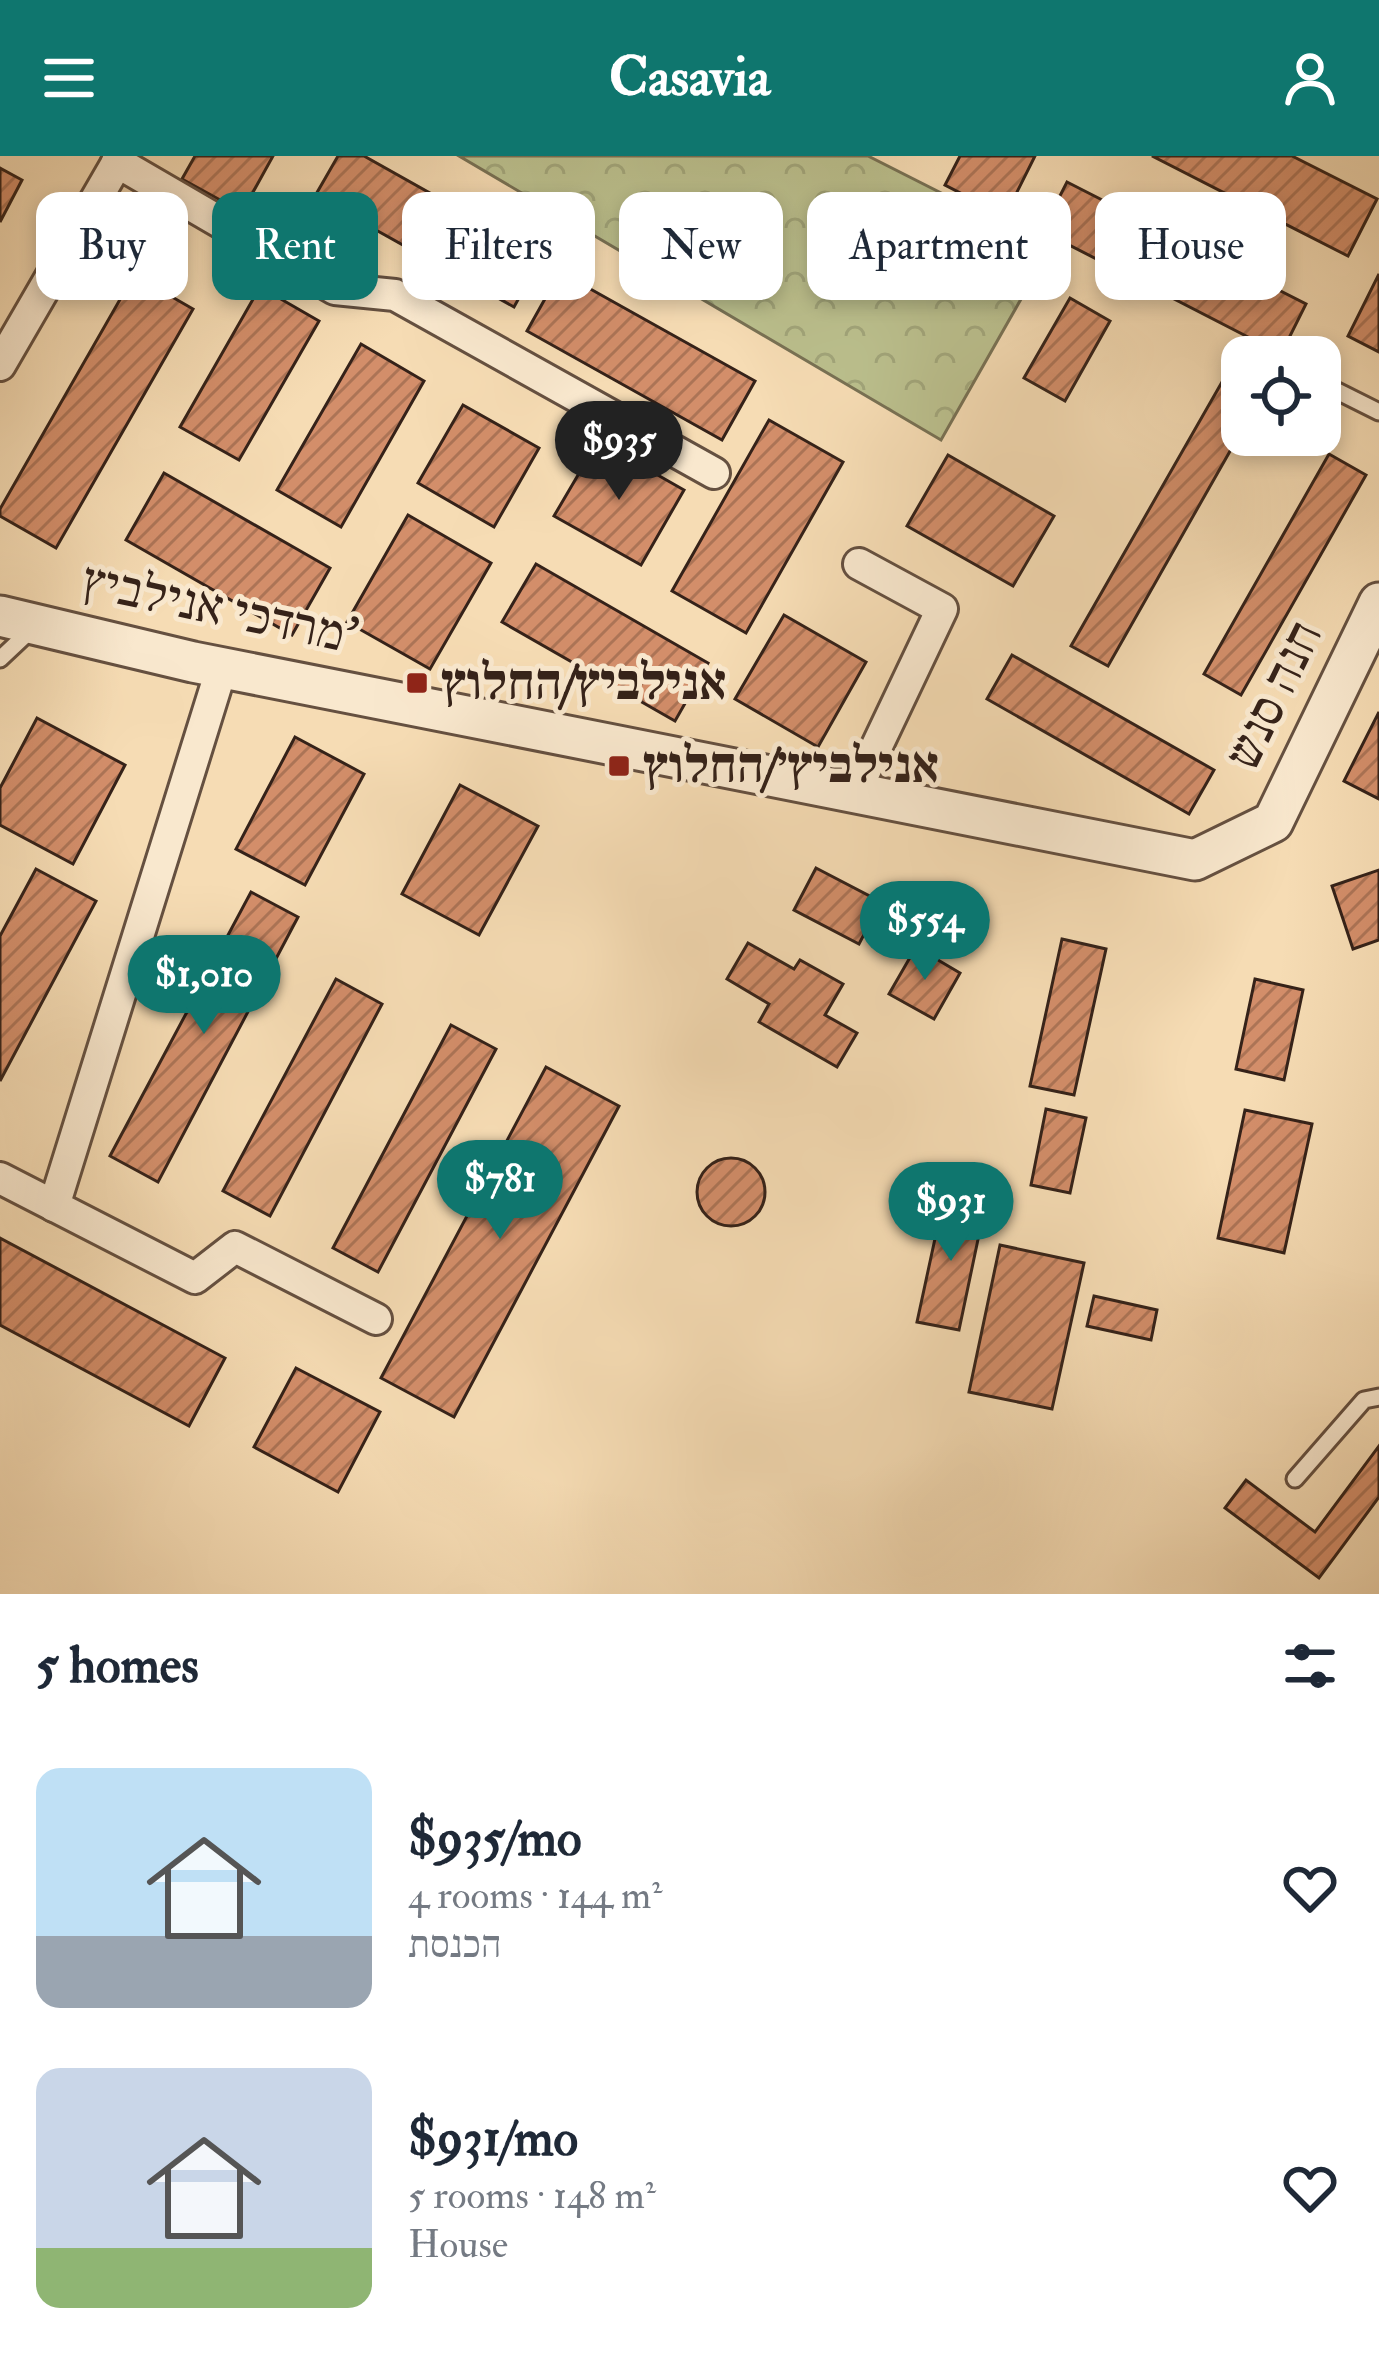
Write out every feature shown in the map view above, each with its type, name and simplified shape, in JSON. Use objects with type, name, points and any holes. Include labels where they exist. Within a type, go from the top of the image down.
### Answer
[{"type":"street","points":[[0,365],[119,159],[335,289],[395,295],[713,473]]},
{"type":"street","points":[[855,792],[942,609],[860,564]]},
{"type":"street","name":"חנה סנש","points":[[1195,860],[1273,822],[1379,603]]},
{"type":"street","name":"מרדכי אנילביץ'","points":[[19,620],[222,667],[1195,860]]},
{"type":"street","points":[[54,1206],[222,667]]},
{"type":"street","points":[[0,1178],[195,1278],[235,1247],[376,1318]]},
{"type":"lane","points":[[1341,392],[1379,412]]},
{"type":"lane","points":[[0,658],[19,620]]},
{"type":"lane","points":[[1295,1480],[1364,1400],[1379,1397]]},
{"type":"green space","points":[[459,156],[868,156],[939,192],[807,192],[807,300],[1020,300],[941,440],[703,300],[783,300],[783,192],[619,192],[619,250],[595,236],[595,192],[520,192]]},
{"type":"building","points":[[195,156],[273,156],[253,192],[212,196],[182,179]]},
{"type":"building","points":[[338,156],[364,156],[428,192],[402,192],[402,245],[378,231],[378,192],[317,192]]},
{"type":"building","points":[[960,156],[1035,156],[1017,192],[959,192],[945,185]]},
{"type":"building","points":[[1152,156],[1292,156],[1377,199],[1348,256],[1286,224],[1286,192],[1223,192]]},
{"type":"building","points":[[0,168],[22,180],[0,222]]},
{"type":"building","points":[[1067,182],[1095,196],[1095,258],[1071,246],[1071,192],[1062,192]]},
{"type":"building","points":[[1379,274],[1379,352],[1348,336]]},
{"type":"building","points":[[595,292],[755,381],[722,440],[527,331],[544,300],[595,300]]},
{"type":"building","points":[[1286,294],[1306,304],[1290,336],[1246,336],[1176,300],[1286,300]]},
{"type":"building","points":[[120,300],[177,300],[193,309],[56,548],[0,516]]},
{"type":"building","points":[[253,300],[283,300],[319,321],[239,460],[180,427]]},
{"type":"building","points":[[1069,300],[1110,321],[1065,401],[1024,378]]},
{"type":"building","points":[[361,344],[424,381],[341,527],[277,490]]},
{"type":"building","points":[[1221,384],[1221,456],[1227,456],[1108,666],[1071,646]]},
{"type":"building","points":[[463,405],[539,448],[494,527],[418,483]]},
{"type":"building","points":[[769,420],[843,462],[746,633],[672,591]]},
{"type":"building","points":[[598,441],[684,490],[641,565],[554,516]]},
{"type":"building","points":[[948,455],[1054,516],[1013,586],[907,526]]},
{"type":"building","points":[[1328,456],[1366,475],[1241,695],[1204,674]]},
{"type":"building","points":[[164,473],[330,568],[292,635],[126,540]]},
{"type":"building","points":[[408,515],[491,563],[430,669],[347,622]]},
{"type":"building","points":[[536,564],[708,663],[675,721],[502,622]]},
{"type":"building","points":[[784,615],[866,662],[818,747],[735,699]]},
{"type":"building","points":[[1012,655],[1214,770],[1189,814],[987,699]]},
{"type":"building","points":[[1379,712],[1379,799],[1344,781]]},
{"type":"building","points":[[37,718],[125,765],[73,864],[0,825],[0,788]]},
{"type":"building","points":[[295,737],[364,774],[305,885],[236,849]]},
{"type":"building","points":[[460,785],[538,826],[479,935],[402,894]]},
{"type":"building","points":[[816,868],[881,902],[859,944],[794,910]]},
{"type":"building","points":[[36,869],[96,901],[0,1081],[0,936]]},
{"type":"building","points":[[1379,870],[1379,940],[1353,949],[1332,886]]},
{"type":"building","points":[[251,892],[298,917],[158,1182],[110,1156]]},
{"type":"building","points":[[1062,939],[1106,949],[1074,1095],[1030,1086]]},
{"type":"building","points":[[748,943],[794,969],[800,960],[843,984],[825,1015],[857,1033],[837,1067],[759,1022],[769,1004],[727,979]]},
{"type":"building","points":[[916,947],[960,973],[934,1019],[889,994]]},
{"type":"building","points":[[336,979],[382,1004],[270,1216],[223,1191]]},
{"type":"building","points":[[1255,979],[1303,990],[1284,1080],[1236,1069]]},
{"type":"building","points":[[451,1025],[496,1049],[378,1272],[333,1248]]},
{"type":"building","points":[[546,1067],[619,1106],[454,1417],[381,1378]]},
{"type":"building","points":[[1046,1109],[1086,1118],[1070,1193],[1031,1185]]},
{"type":"building","points":[[1245,1110],[1312,1124],[1284,1253],[1218,1238]]},
{"type":"building","points":[[731,1158],[755,1168],[765,1192],[755,1216],[731,1226],[707,1216],[697,1192],[707,1168]]},
{"type":"building","points":[[944,1197],[985,1206],[959,1330],[917,1322]]},
{"type":"building","points":[[0,1238],[225,1358],[189,1426],[0,1325]]},
{"type":"building","points":[[1000,1245],[1084,1263],[1052,1409],[969,1392]]},
{"type":"building","points":[[1094,1296],[1157,1310],[1151,1340],[1087,1326]]},
{"type":"building","points":[[296,1368],[380,1412],[338,1492],[254,1447]]},
{"type":"building","points":[[1379,1446],[1379,1497],[1319,1578],[1225,1508],[1246,1480],[1315,1532]]},
{"type":"place","name":"אנילביץ/החלוץ","points":[[417,683]]},
{"type":"place","name":"אנילביץ׳/החלוץ","points":[[619,766]]}]
